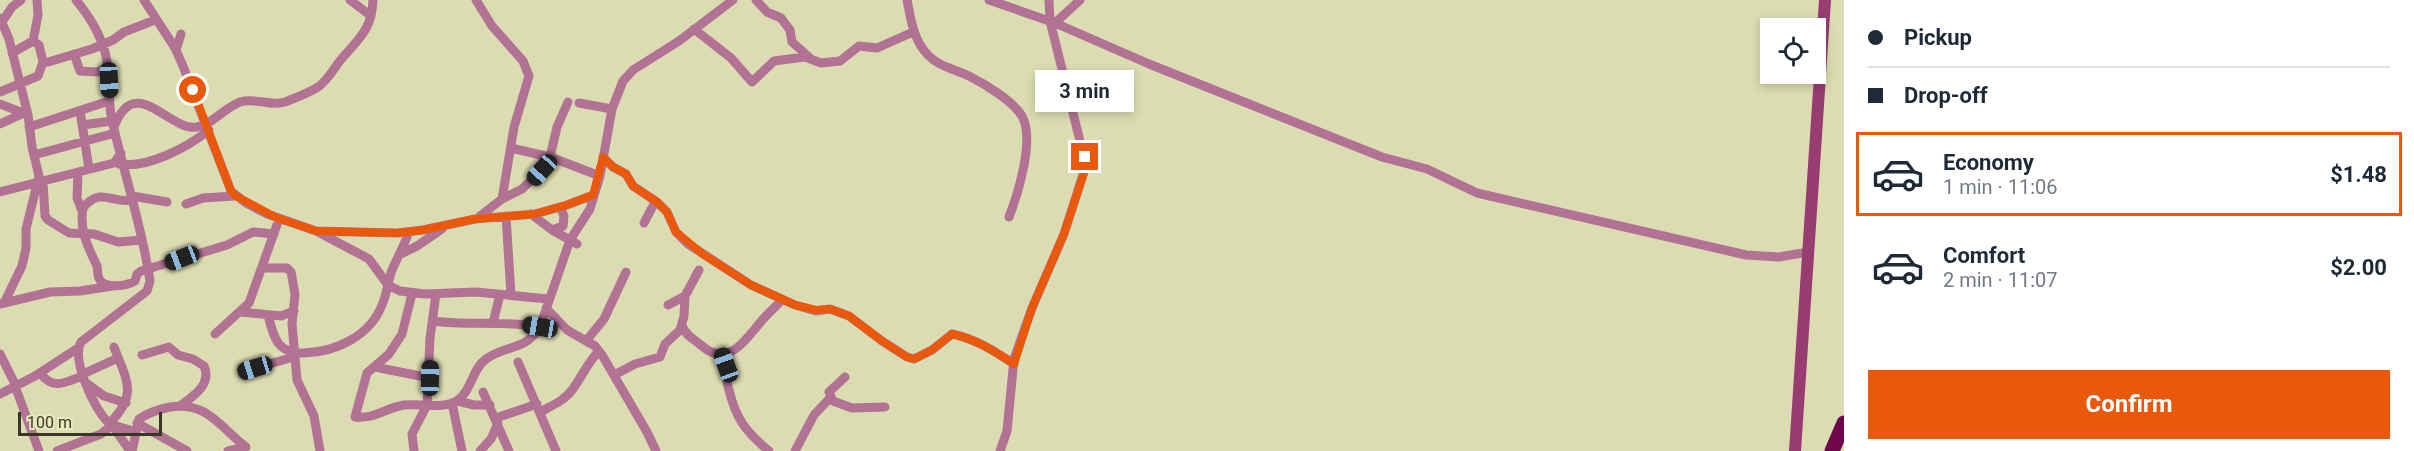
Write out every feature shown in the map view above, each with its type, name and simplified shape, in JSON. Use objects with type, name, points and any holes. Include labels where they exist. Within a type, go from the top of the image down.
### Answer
[{"type":"highway","points":[[1832,451],[1844,423]]},
{"type":"main road","points":[[1795,451],[1825,0]]},
{"type":"street","points":[[21,0],[1,20],[4,37],[12,52],[20,84],[44,211],[48,220],[69,232],[103,236],[118,242],[142,240]]},
{"type":"street","points":[[12,52],[24,48],[33,41],[38,15],[37,0]]},
{"type":"street","points":[[0,394],[40,373],[78,348],[90,334],[147,291],[150,281],[132,198],[119,164],[121,153],[109,101],[108,68],[102,44],[95,25],[76,0]]},
{"type":"street","points":[[144,0],[176,51],[231,191],[236,196],[279,219],[316,231],[369,259],[388,285],[412,294],[457,291],[500,294],[547,304],[567,330],[599,351],[656,451]]},
{"type":"street","points":[[350,0],[371,16]]},
{"type":"street","points":[[0,192],[89,169],[145,163],[195,142],[207,127],[233,105],[259,100],[284,103],[319,86],[363,35],[371,16],[373,0]]},
{"type":"street","points":[[477,0],[492,26],[516,51],[528,69],[529,76],[519,104],[502,200]]},
{"type":"street","points":[[455,402],[463,395],[481,362],[488,357],[526,343],[540,327],[573,242],[590,208],[600,176],[612,109],[618,91],[633,70],[733,0]]},
{"type":"street","points":[[756,0],[767,12],[782,18],[790,30],[792,42],[809,57],[821,63],[840,61],[859,46],[877,48],[913,32]]},
{"type":"street","points":[[907,0],[913,32],[927,55],[944,67],[992,88],[1022,117],[1026,148],[1023,172],[1009,218]]},
{"type":"street","points":[[988,0],[1052,22],[1149,64],[1382,157],[1428,169],[1477,193],[1746,255],[1774,257],[1808,252]]},
{"type":"street","points":[[1000,451],[1007,431],[1014,364],[1032,308],[1064,234],[1086,165],[1052,22],[1049,0]]},
{"type":"street","points":[[1052,22],[1080,0]]},
{"type":"street","points":[[43,62],[48,63],[113,40],[124,32],[155,20]]},
{"type":"street","points":[[694,29],[718,46],[752,82],[770,63],[809,57]]},
{"type":"street","points":[[176,51],[177,42],[182,34]]},
{"type":"street","points":[[26,115],[4,105],[1,91],[38,76],[43,62],[39,45],[33,41]]},
{"type":"street","points":[[74,54],[80,70],[97,72],[108,68]]},
{"type":"street","points":[[29,127],[109,101]]},
{"type":"street","points":[[475,219],[533,180],[550,157],[557,127],[568,102]]},
{"type":"street","points":[[579,103],[612,109]]},
{"type":"street","points":[[34,155],[85,142],[114,127],[119,113],[124,108],[140,104],[152,107],[187,126],[207,127]]},
{"type":"street","points":[[80,111],[89,169]]},
{"type":"street","points":[[0,124],[26,115]]},
{"type":"street","points":[[82,125],[114,127]]},
{"type":"street","points":[[511,148],[550,157],[600,176]]},
{"type":"street","points":[[603,157],[613,167],[626,174],[633,186],[667,212],[676,232],[704,255],[751,285],[795,305],[816,310],[830,309],[849,316],[907,357],[920,358],[952,334],[968,337],[1014,364]]},
{"type":"street","points":[[78,172],[77,198],[82,211],[84,234],[99,279],[115,285]]},
{"type":"street","points":[[2,303],[22,266],[26,248],[26,229],[40,182]]},
{"type":"street","points":[[316,231],[409,232],[475,219],[562,210],[593,195]]},
{"type":"street","points":[[82,211],[85,205],[97,197],[110,196],[122,201],[132,198],[167,202]]},
{"type":"street","points":[[186,204],[203,198],[236,196]]},
{"type":"street","points":[[644,223],[655,202]]},
{"type":"street","points":[[492,209],[508,216]]},
{"type":"street","points":[[552,230],[563,226],[562,210]]},
{"type":"street","points":[[531,214],[573,242]]},
{"type":"street","points":[[508,216],[511,295]]},
{"type":"street","points":[[215,334],[249,303],[279,219]]},
{"type":"street","points":[[401,254],[447,225]]},
{"type":"street","points":[[2,303],[50,292],[80,291],[133,283],[139,272],[148,268],[227,244],[253,232],[274,234]]},
{"type":"street","points":[[244,371],[294,355],[336,349],[354,338],[378,313],[409,232]]},
{"type":"street","points":[[262,268],[289,269],[295,294],[292,324],[297,380],[314,416],[320,451]]},
{"type":"street","points":[[614,375],[635,364],[660,357],[665,344],[678,334],[682,326],[686,297],[699,270]]},
{"type":"street","points":[[586,341],[604,319],[626,272]]},
{"type":"street","points":[[412,294],[402,334],[390,354],[366,376],[355,417],[373,417],[403,405],[455,402],[490,405]]},
{"type":"street","points":[[414,451],[412,434],[427,405],[436,294]]},
{"type":"street","points":[[492,323],[500,294]]},
{"type":"street","points":[[668,305],[686,297]]},
{"type":"street","points":[[682,326],[686,334],[708,352],[721,354],[741,346],[778,303]]},
{"type":"street","points":[[241,312],[282,316],[294,311]]},
{"type":"street","points":[[268,315],[277,342],[284,350],[294,355]]},
{"type":"street","points":[[433,321],[510,323],[540,327]]},
{"type":"street","points":[[57,451],[101,434],[126,403],[128,390],[114,347]]},
{"type":"street","points":[[142,355],[169,347],[178,355],[200,362],[204,366],[207,377],[200,389],[180,406]]},
{"type":"street","points":[[78,348],[84,378],[94,402],[131,451]]},
{"type":"street","points":[[480,451],[491,439],[499,424],[564,399],[572,390],[588,361],[599,351]]},
{"type":"street","points":[[0,354],[15,386],[39,451]]},
{"type":"street","points":[[721,354],[726,365],[728,389],[739,421],[757,442],[769,451]]},
{"type":"street","points":[[40,373],[50,383],[56,384],[84,378],[118,358]]},
{"type":"street","points":[[518,362],[556,451]]},
{"type":"street","points":[[375,367],[430,378]]},
{"type":"street","points":[[844,377],[831,388],[830,398],[846,408],[885,407]]},
{"type":"street","points":[[84,378],[104,396],[126,403]]},
{"type":"street","points":[[200,389],[201,410]]},
{"type":"street","points":[[483,392],[509,451]]},
{"type":"street","points":[[795,451],[814,415],[830,398]]},
{"type":"street","points":[[455,402],[462,451]]},
{"type":"street","points":[[131,451],[139,419],[180,406],[201,410],[215,419],[246,447],[228,451]]},
{"type":"street","points":[[111,424],[136,427],[187,451]]},
{"type":"route","points":[[193,90],[231,191],[246,203],[284,221],[316,231],[397,233],[489,217],[535,214],[593,195],[600,176],[603,157],[617,170],[624,172],[633,186],[657,202],[667,212],[676,232],[704,255],[751,285],[795,305],[816,310],[830,309],[849,316],[882,341],[914,359],[920,358],[952,334],[968,337],[1014,364],[1032,308],[1064,234],[1085,170],[1085,157]]}]
